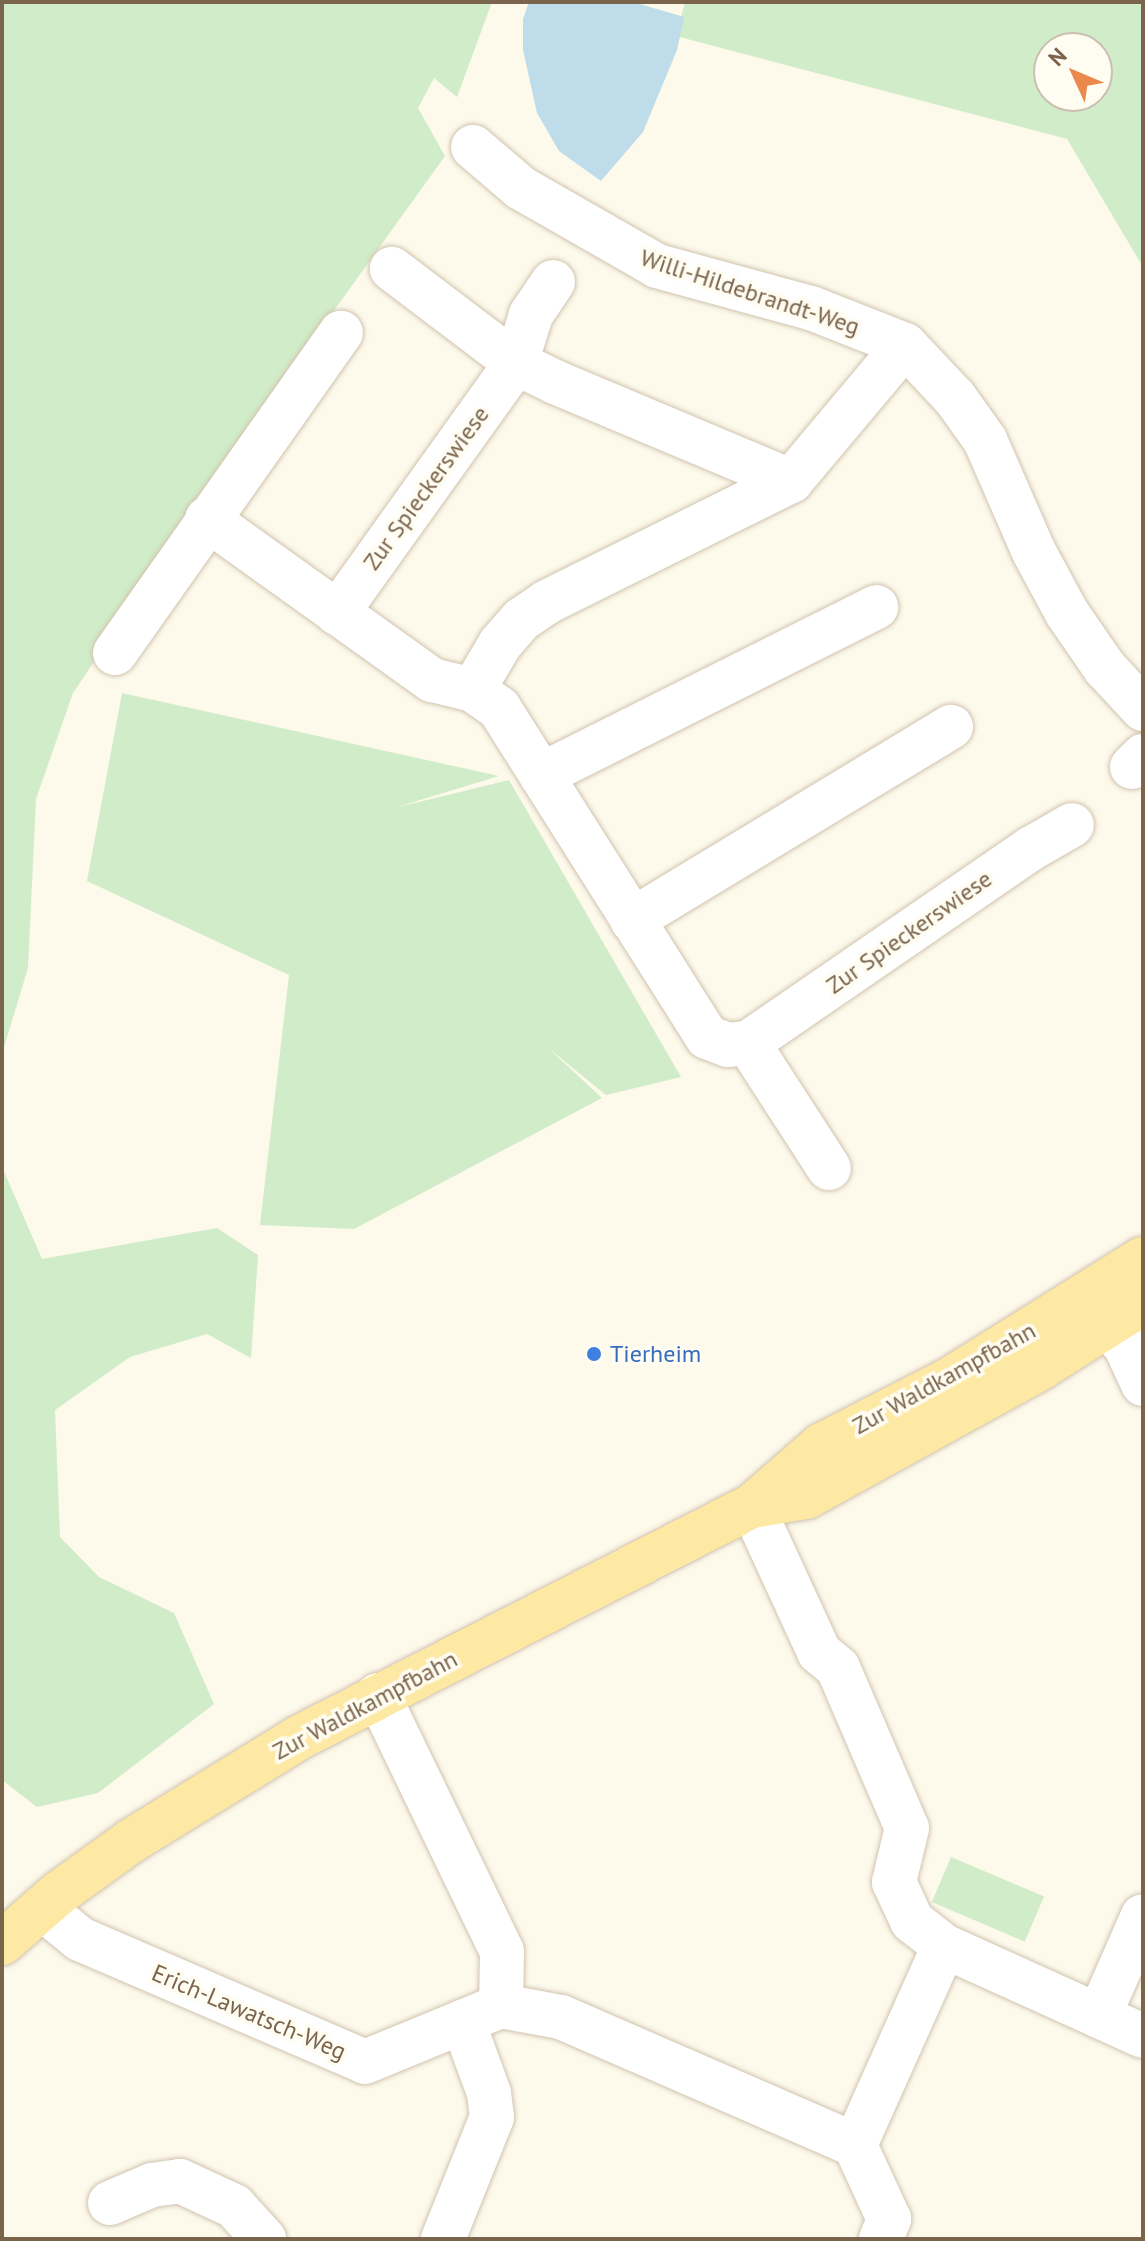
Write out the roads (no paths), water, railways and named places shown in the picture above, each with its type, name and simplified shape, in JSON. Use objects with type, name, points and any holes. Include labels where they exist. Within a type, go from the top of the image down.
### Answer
[{"type":"main road","name":"Zur Waldkampfbahn","points":[[2,1943],[42,1908],[131,1841],[198,1799],[378,1695],[752,1506],[822,1445],[949,1380],[1143,1259]]},
{"type":"main road","name":"Zur Waldkampfbahn","points":[[752,1506],[806,1497],[1107,1327],[1143,1303]]},
{"type":"street","name":"Willi-Hildebrandt-Weg","points":[[473,147],[521,188],[570,255],[657,266],[811,308],[905,345],[955,398],[985,440],[1034,552],[1067,613],[1105,668],[1143,709]]},
{"type":"street","name":"Zur Spieckerswiese","points":[[337,613],[516,363],[531,315],[570,255]]},
{"type":"street","points":[[392,269],[516,363],[791,481]]},
{"type":"street","points":[[115,653],[341,333]]},
{"type":"street","points":[[473,690],[500,644],[534,611],[791,481],[905,345]]},
{"type":"street","points":[[207,519],[432,680],[473,690],[499,708],[707,1037],[728,1045],[748,1043],[829,1168]]},
{"type":"street","points":[[541,775],[876,607]]},
{"type":"street","points":[[632,920],[951,727]]},
{"type":"street","name":"Zur Spieckerswiese","points":[[748,1043],[1032,848],[1072,825]]},
{"type":"street","points":[[1107,1327],[1125,1345],[1143,1384]]},
{"type":"street","points":[[752,1506],[819,1652],[838,1668],[907,1828],[894,1882],[912,1921],[944,1946],[1143,2036]]},
{"type":"street","points":[[378,1695],[502,1951],[482,2014],[492,2117],[443,2239]]},
{"type":"street","name":"Erich-Lawatsch-Weg","points":[[42,1908],[80,1939],[365,2062],[482,2014]]},
{"type":"street","points":[[1099,2016],[1143,1916]]},
{"type":"street","points":[[855,2145],[944,1946]]},
{"type":"street","points":[[482,2014],[561,2017],[855,2145],[889,2219],[881,2239]]},
{"type":"street","points":[[110,2203],[152,2185],[180,2181],[234,2206],[264,2239]]},
{"type":"water","points":[[529,2],[633,2],[684,17],[677,50],[643,132],[601,181],[559,151],[537,113],[523,50],[523,19]]},
{"type":"place","name":"Tierheim","points":[[594,1354]]}]
